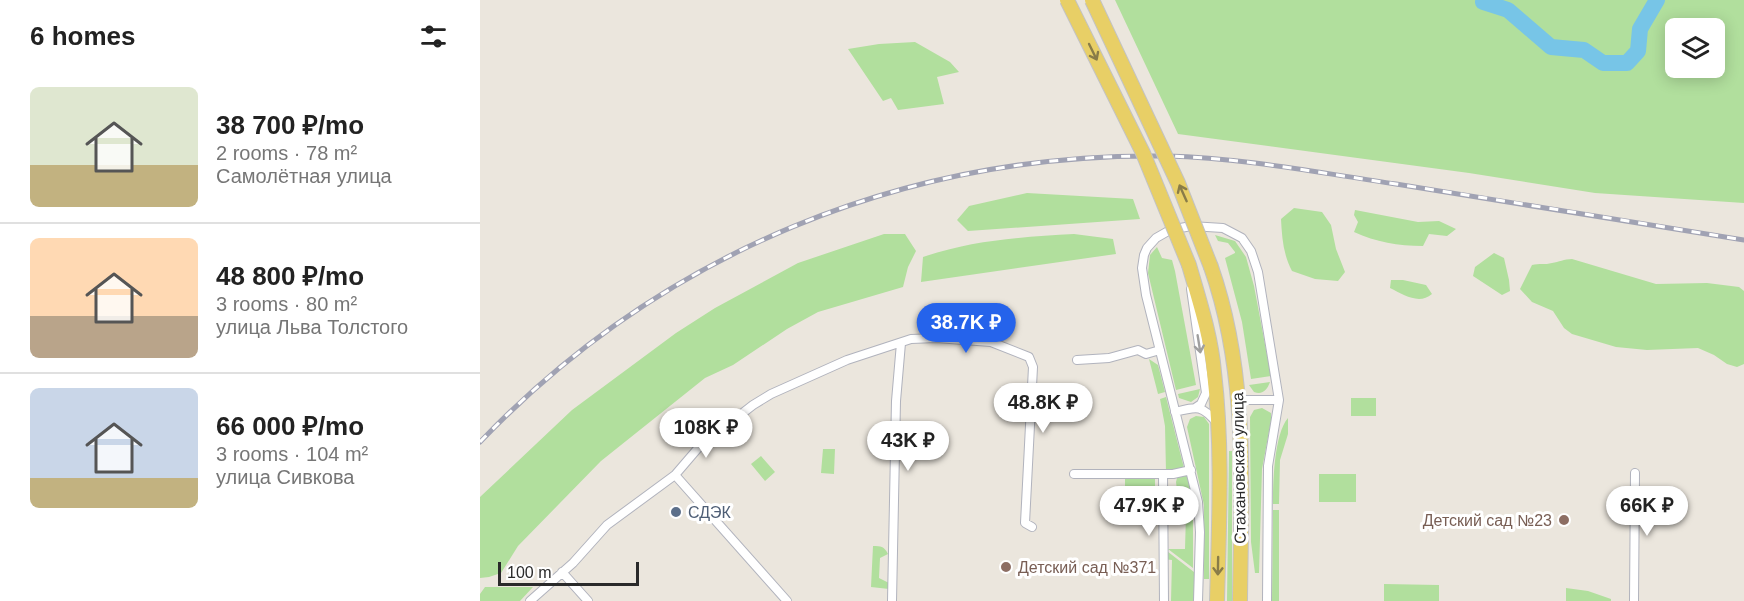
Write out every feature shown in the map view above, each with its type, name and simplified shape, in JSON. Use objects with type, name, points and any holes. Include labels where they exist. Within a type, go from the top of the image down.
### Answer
[{"type":"main road","name":"Стахановская улица","points":[[1067,0],[1143,153],[1189,265],[1205,324],[1214,370],[1220,451],[1217,601]]},
{"type":"main road","name":"Стахановская улица","points":[[1092,0],[1178,183],[1211,267],[1228,320],[1239,400],[1241,443],[1240,601]]},
{"type":"street","points":[[1198,601],[1198,512],[1191,470],[1143,277],[1143,261],[1147,248],[1161,234],[1180,227],[1207,226],[1228,230],[1247,245],[1255,262],[1272,350],[1279,400],[1268,466],[1267,601]]},
{"type":"street","points":[[1189,265],[1205,389],[1203,402],[1195,408]]},
{"type":"street","points":[[530,601],[562,572],[607,525],[675,475],[699,447],[753,405],[771,394],[847,360],[911,339],[936,338],[991,342],[1029,357],[1034,367],[1025,523],[1032,527]]},
{"type":"street","points":[[892,601],[896,401],[901,343]]},
{"type":"street","points":[[1077,360],[1109,358],[1138,350],[1146,354],[1160,350]]},
{"type":"street","points":[[1239,400],[1279,400]]},
{"type":"street","points":[[1175,412],[1195,408],[1205,410],[1218,424]]},
{"type":"street","points":[[1074,474],[1163,474],[1191,470]]},
{"type":"street","points":[[1163,474],[1164,601]]},
{"type":"street","points":[[1634,601],[1635,474]]},
{"type":"street","points":[[675,475],[787,601]]},
{"type":"street","points":[[562,572],[588,601]]},
{"type":"green space","points":[[1115,0],[1744,0],[1744,203],[1595,193],[1469,173],[1178,134]]},
{"type":"green space","points":[[915,42],[950,62],[959,72],[937,77],[944,104],[898,110],[891,98],[883,101],[848,49]]},
{"type":"green space","points":[[1027,193],[1133,199],[1140,219],[968,231],[957,220],[969,206]]},
{"type":"green space","points":[[1294,208],[1322,212],[1331,225],[1336,249],[1345,272],[1338,281],[1315,279],[1292,271],[1285,252],[1281,219]]},
{"type":"green space","points":[[1355,210],[1418,222],[1439,221],[1456,229],[1447,236],[1429,234],[1423,246],[1387,243],[1354,232],[1358,222],[1354,215]]},
{"type":"green space","points":[[884,234],[905,234],[916,251],[908,267],[903,287],[818,312],[787,329],[733,365],[705,378],[601,461],[518,546],[501,573],[480,578],[480,497],[572,410],[676,333],[715,308],[798,263]]},
{"type":"green space","points":[[1074,234],[1113,239],[1116,254],[921,282],[923,257],[941,251],[1016,238]]},
{"type":"green space","points":[[1215,235],[1235,241],[1246,257],[1254,286],[1271,376],[1251,379],[1242,322],[1225,258],[1235,252],[1228,243],[1218,241]]},
{"type":"green space","points":[[1157,247],[1162,258],[1172,260],[1196,385],[1176,390],[1148,273],[1150,255]]},
{"type":"green space","points":[[1494,253],[1504,258],[1509,280],[1510,291],[1502,295],[1473,276],[1475,267]]},
{"type":"green space","points":[[1572,259],[1656,284],[1707,283],[1739,287],[1744,291],[1744,364],[1737,367],[1727,364],[1698,348],[1647,350],[1616,347],[1572,334],[1564,328],[1553,311],[1532,302],[1520,289],[1532,265]]},
{"type":"green space","points":[[1391,280],[1426,285],[1432,294],[1422,299],[1411,298],[1390,288]]},
{"type":"green space","points":[[1149,359],[1158,365],[1165,392],[1158,394]]},
{"type":"green space","points":[[1270,382],[1260,393],[1254,392],[1249,385]]},
{"type":"green space","points":[[1200,389],[1198,397],[1191,402],[1179,398],[1178,394]]},
{"type":"green space","points":[[1166,397],[1184,468],[1166,472],[1165,426],[1160,399]]},
{"type":"green space","points":[[1351,398],[1376,398],[1376,416],[1351,416]]},
{"type":"green space","points":[[1262,408],[1271,413],[1271,421],[1262,469],[1259,573],[1255,573],[1251,542],[1250,417],[1254,410]]},
{"type":"green space","points":[[1196,416],[1204,417],[1209,424],[1209,579],[1204,579],[1204,505],[1187,427],[1190,419]]},
{"type":"green space","points":[[1288,418],[1288,434],[1280,460],[1279,504],[1273,504],[1277,447],[1283,425]]},
{"type":"green space","points":[[823,449],[835,449],[834,474],[821,473]]},
{"type":"green space","points":[[1229,451],[1232,451],[1232,601],[1227,601]]},
{"type":"green space","points":[[761,456],[775,472],[765,481],[751,464]]},
{"type":"green space","points":[[1184,474],[1187,476],[1191,490],[1193,568],[1168,549],[1185,549],[1186,514],[1180,514],[1176,482],[1177,478]]},
{"type":"green space","points":[[1319,474],[1356,474],[1356,502],[1319,502]]},
{"type":"green space","points":[[1125,475],[1155,475],[1155,503],[1125,503]]},
{"type":"green space","points":[[1273,510],[1279,510],[1279,601],[1272,601]]},
{"type":"green space","points":[[873,546],[882,547],[888,554],[880,558],[879,578],[889,583],[889,589],[871,587]]},
{"type":"green space","points":[[1163,548],[1194,572],[1194,601],[1171,601],[1172,560],[1163,559]]},
{"type":"green space","points":[[1384,584],[1439,585],[1439,601],[1384,601]]},
{"type":"green space","points":[[485,587],[533,587],[520,601],[480,601],[480,594]]},
{"type":"green space","points":[[1566,588],[1588,591],[1611,599],[1611,601],[1566,601]]},
{"type":"waterway","points":[[1483,2],[1508,10],[1551,47],[1584,50],[1603,63],[1627,63],[1638,51],[1640,29],[1657,0]]},
{"type":"railway","points":[[480,442],[551,375],[627,317],[708,267],[793,227],[882,195],[975,172],[1070,159],[1196,157],[1396,184],[1744,240]]},
{"type":"place","name":"СДЭК","points":[[676,512]]},
{"type":"place","name":"Детский сад №23","points":[[1564,520]]},
{"type":"place","name":"Детский сад №371","points":[[1006,567]]}]
